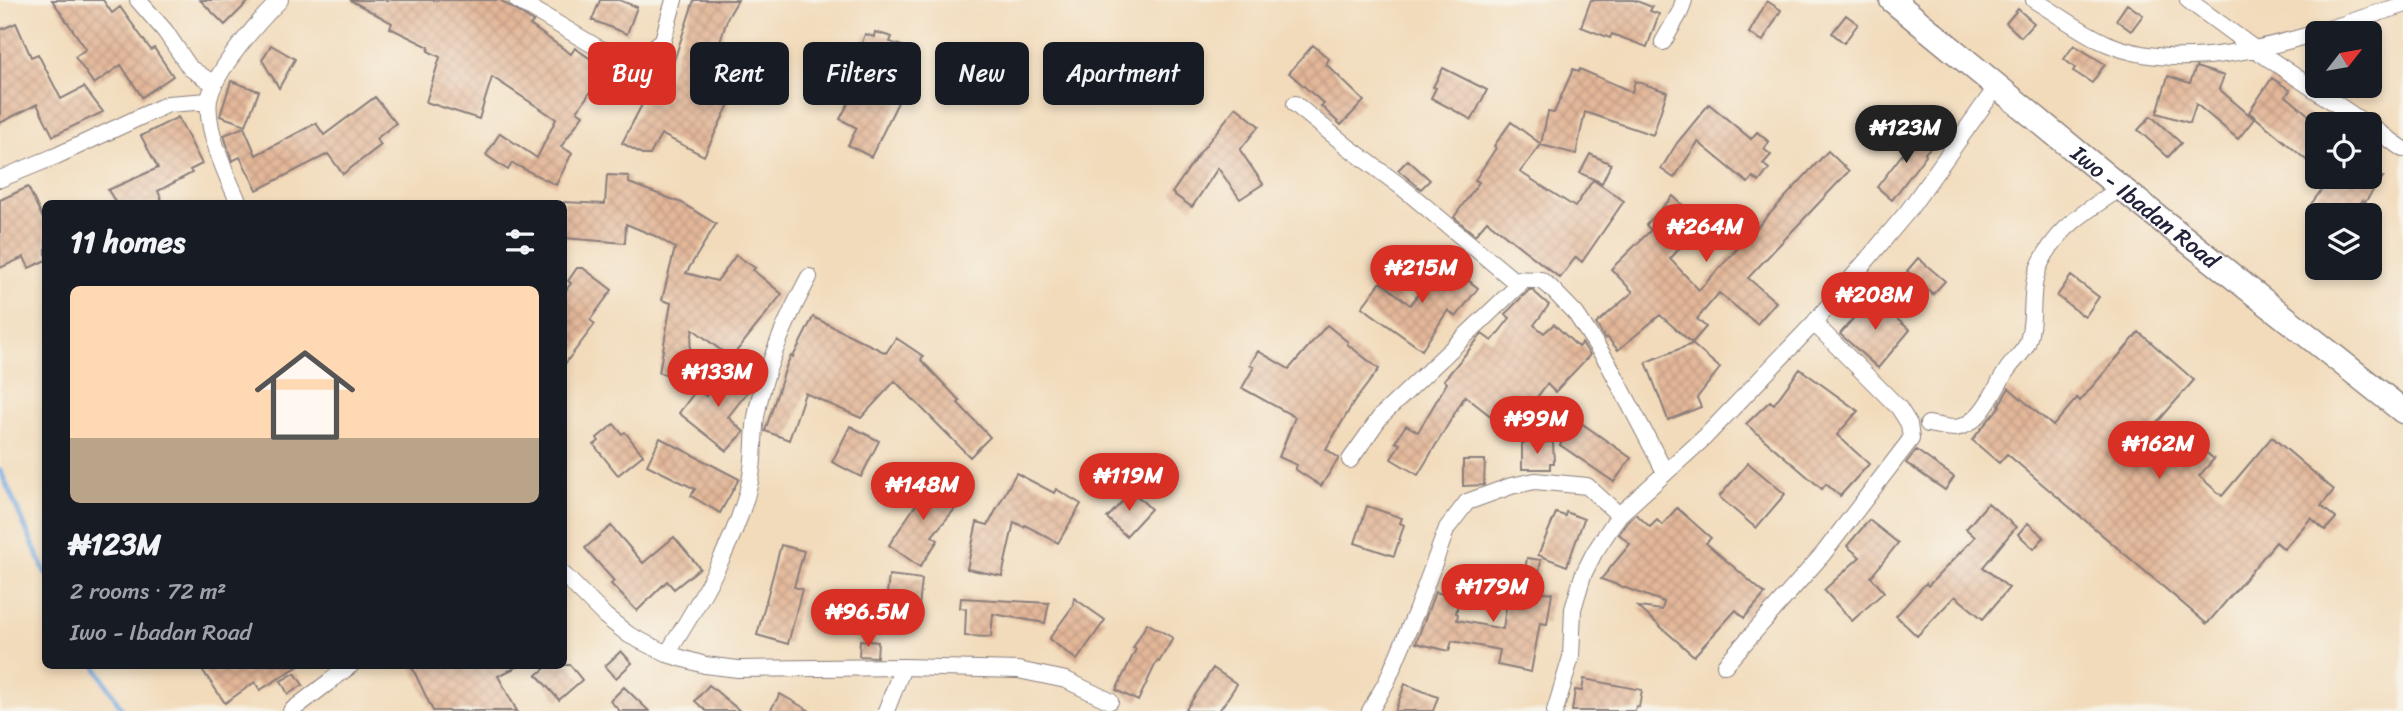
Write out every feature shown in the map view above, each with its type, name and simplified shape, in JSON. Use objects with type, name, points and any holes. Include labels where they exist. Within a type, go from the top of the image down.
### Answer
[{"type":"main road","name":"Iwo - Ibadan Road","points":[[1892,0],[2121,188],[2403,411]]},
{"type":"street","points":[[138,0],[165,31],[190,68],[214,84]]},
{"type":"street","points":[[238,200],[217,148],[209,118],[209,101],[214,84],[256,24],[280,0]]},
{"type":"street","points":[[517,0],[598,48],[622,56],[649,51],[663,40],[674,0]]},
{"type":"street","points":[[1663,42],[1684,0]]},
{"type":"street","points":[[2034,0],[2107,43],[2145,55],[2189,56],[2256,50],[2403,5]]},
{"type":"street","points":[[2188,0],[2256,50],[2349,112]]},
{"type":"street","points":[[1555,711],[1571,657],[1573,609],[1583,575],[1619,515],[1704,438],[1814,323],[1908,211],[1998,85]]},
{"type":"street","points":[[0,179],[168,104],[209,101]]},
{"type":"street","points":[[1295,104],[1348,148],[1403,187],[1512,279],[1541,280],[1576,314],[1608,363],[1665,472]]},
{"type":"street","points":[[2382,135],[2403,149]]},
{"type":"street","points":[[1928,424],[1955,428],[1972,422],[2026,345],[2032,283],[2044,256],[2068,224],[2121,188]]},
{"type":"street","points":[[667,654],[735,528],[751,481],[756,418],[761,396],[785,325],[809,277]]},
{"type":"street","points":[[1350,460],[1381,416],[1524,280]]},
{"type":"street","points":[[1725,665],[1823,554],[1911,439],[1909,424],[1899,408],[1814,323]]},
{"type":"street","points":[[1370,711],[1387,681],[1447,528],[1467,502],[1511,486],[1535,481],[1587,486],[1619,515]]},
{"type":"street","points":[[567,578],[605,616],[629,635],[667,654],[705,665],[738,669],[904,667],[1018,670],[1066,680],[1110,701]]},
{"type":"street","points":[[886,711],[904,667]]},
{"type":"street","points":[[291,711],[346,669]]},
{"type":"building","points":[[52,0],[103,0],[112,13],[120,7],[173,76],[142,97],[121,65],[94,84],[75,57],[86,49]]},
{"type":"building","points":[[200,0],[250,0],[225,25]]},
{"type":"building","points":[[350,0],[500,0],[533,22],[530,25],[571,54],[575,48],[588,57],[588,95],[577,111],[583,115],[561,147],[572,153],[556,185],[512,163],[508,170],[486,155],[500,133],[537,158],[556,119],[492,77],[479,119],[426,102],[440,57],[428,51],[429,47],[390,28],[392,23]]},
{"type":"building","points":[[600,0],[619,0],[637,7],[627,34],[592,20]]},
{"type":"building","points":[[694,0],[738,0],[728,17],[720,42],[690,42],[690,105],[729,105],[704,156],[661,134],[650,155],[644,155],[622,143],[642,105],[676,105],[676,55]]},
{"type":"building","points":[[1591,0],[1634,0],[1652,7],[1650,11],[1659,14],[1647,47],[1612,34],[1610,38],[1581,27]]},
{"type":"building","points":[[1767,1],[1781,10],[1763,41],[1749,33]]},
{"type":"building","points":[[2127,4],[2143,15],[2131,31],[2116,20]]},
{"type":"building","points":[[2018,9],[2034,23],[2021,37],[2006,23]]},
{"type":"building","points":[[1846,15],[1858,24],[1844,43],[1832,33]]},
{"type":"building","points":[[16,23],[31,57],[38,54],[61,99],[84,87],[103,112],[53,136],[37,104],[0,123],[0,30]]},
{"type":"building","points":[[875,32],[892,37],[890,42],[862,42],[865,34],[874,37]]},
{"type":"building","points":[[271,45],[295,59],[279,88],[262,60]]},
{"type":"building","points":[[1313,45],[1329,59],[1326,64],[1364,101],[1341,125],[1321,106],[1324,104],[1289,73]]},
{"type":"building","points":[[2074,45],[2105,64],[2092,83],[2073,71],[2075,68],[2064,59]]},
{"type":"building","points":[[2196,67],[2224,76],[2219,89],[2254,119],[2238,139],[2196,104],[2190,123],[2157,113],[2168,76],[2190,83]]},
{"type":"building","points":[[1443,68],[1487,90],[1472,120],[1431,98],[1436,88],[1433,87]]},
{"type":"building","points":[[1573,69],[1579,72],[1580,69],[1632,92],[1635,81],[1667,92],[1653,135],[1585,112],[1576,154],[1541,145],[1520,172],[1575,207],[1593,180],[1624,201],[1582,262],[1576,257],[1560,278],[1487,221],[1475,235],[1454,217],[1479,182],[1475,180],[1511,122],[1541,144],[1548,112],[1554,113]]},
{"type":"building","points":[[2272,78],[2290,90],[2286,96],[2305,112],[2305,159],[2249,112]]},
{"type":"building","points":[[231,81],[259,91],[246,125],[220,116]]},
{"type":"building","points":[[375,97],[396,123],[376,139],[381,145],[343,174],[328,154],[257,190],[240,157],[232,161],[224,135],[244,127],[256,155],[316,123],[324,135]]},
{"type":"building","points":[[1709,104],[1751,139],[1757,132],[1769,142],[1764,149],[1771,155],[1763,164],[1769,169],[1759,182],[1753,177],[1748,183],[1698,142],[1674,178],[1661,169],[1677,143]]},
{"type":"building","points":[[847,105],[897,105],[871,157],[848,145],[857,128],[840,119]]},
{"type":"building","points":[[1236,107],[1259,126],[1240,150],[1263,184],[1240,199],[1218,168],[1192,207],[1172,193]]},
{"type":"building","points":[[2151,116],[2181,143],[2168,157],[2138,130]]},
{"type":"building","points":[[178,117],[202,164],[190,170],[192,173],[158,191],[162,200],[114,200],[108,190],[158,168],[141,136]]},
{"type":"building","points":[[1928,130],[1938,140],[1925,153],[1892,200],[1877,187],[1911,143],[1913,145]]},
{"type":"building","points":[[1828,151],[1849,171],[1748,278],[1776,302],[1757,324],[1719,293],[1697,319],[1706,327],[1692,343],[1660,315],[1618,350],[1607,337],[1605,339],[1596,324],[1633,292],[1611,269],[1651,230],[1646,225],[1673,196],[1702,223],[1670,259],[1699,290]]},
{"type":"building","points":[[1590,154],[1611,164],[1602,183],[1580,173]]},
{"type":"building","points":[[1408,160],[1430,180],[1421,189],[1398,170]]},
{"type":"building","points":[[607,175],[629,176],[629,183],[682,203],[716,224],[686,273],[717,281],[736,255],[755,268],[753,270],[782,294],[731,358],[693,329],[685,377],[659,373],[671,303],[662,300],[675,248],[626,224],[625,243],[567,238],[567,202],[605,204]]},
{"type":"building","points":[[28,187],[42,217],[42,262],[29,268],[24,257],[0,268],[0,200]]},
{"type":"building","points":[[2322,189],[2374,189],[2365,202],[2363,200],[2361,203],[2312,203]]},
{"type":"building","points":[[1918,258],[1945,281],[1933,294],[1907,271]]},
{"type":"building","points":[[1443,261],[1478,288],[1456,317],[1448,310],[1422,350],[1362,307],[1381,282],[1410,305]]},
{"type":"building","points":[[577,268],[583,268],[612,290],[590,320],[595,324],[567,361],[567,289],[571,283],[568,281]]},
{"type":"building","points":[[2071,276],[2099,297],[2085,317],[2057,296]]},
{"type":"building","points":[[1529,290],[1549,305],[1534,325],[1544,333],[1554,324],[1578,347],[1582,343],[1590,355],[1555,392],[1547,384],[1511,432],[1465,396],[1418,475],[1391,459],[1400,444],[1395,442],[1406,425],[1418,432],[1447,383],[1444,380],[1482,334],[1492,341],[1510,318],[1505,314]]},
{"type":"building","points":[[1871,297],[1910,330],[1878,368],[1840,334]]},
{"type":"building","points":[[813,317],[886,353],[896,338],[923,356],[921,360],[990,437],[970,457],[895,381],[861,418],[805,393],[789,440],[765,431],[787,364]]},
{"type":"building","points":[[1327,325],[1379,369],[1354,402],[1326,449],[1339,458],[1321,486],[1295,469],[1297,465],[1279,457],[1295,417],[1242,388],[1254,367],[1250,365],[1258,351],[1289,369]]},
{"type":"building","points":[[2139,332],[2194,380],[2148,433],[2172,454],[2187,437],[2214,459],[2199,476],[2222,496],[2272,437],[2334,490],[2321,506],[2336,518],[2325,530],[2311,518],[2284,549],[2276,542],[2207,624],[2007,454],[1999,463],[1972,440],[2000,406],[2009,388],[2053,426],[2077,398],[2080,401]]},
{"type":"building","points":[[1692,344],[1720,368],[1697,398],[1701,407],[1668,420],[1646,362]]},
{"type":"building","points":[[729,367],[753,385],[728,417],[744,432],[727,451],[679,413],[697,389],[706,396]]},
{"type":"building","points":[[1800,369],[1858,411],[1837,435],[1869,464],[1840,496],[1826,484],[1822,489],[1746,424],[1770,401],[1774,404]]},
{"type":"building","points":[[1577,420],[1631,458],[1614,482],[1560,445]]},
{"type":"building","points":[[614,424],[622,434],[625,432],[643,455],[618,475],[594,445],[599,441],[597,438]]},
{"type":"building","points":[[850,426],[879,441],[861,477],[832,462]]},
{"type":"building","points":[[660,438],[739,479],[720,513],[691,496],[695,489],[647,465]]},
{"type":"building","points":[[1553,442],[1554,463],[1550,463],[1550,469],[1522,469],[1522,443]]},
{"type":"building","points":[[1916,450],[1954,477],[1945,490],[1906,463]]},
{"type":"building","points":[[1463,460],[1485,460],[1484,485],[1463,486]]},
{"type":"building","points":[[1748,463],[1785,494],[1756,528],[1719,497]]},
{"type":"building","points":[[1016,473],[1054,493],[1056,489],[1081,504],[1058,543],[1014,522],[1002,576],[967,569],[977,522],[988,525]]},
{"type":"building","points":[[921,474],[955,503],[955,509],[932,536],[938,540],[920,567],[889,545],[919,500],[908,490]]},
{"type":"building","points":[[1132,491],[1151,509],[1126,536],[1107,518]]},
{"type":"building","points":[[1988,503],[2016,527],[1983,567],[2009,588],[1983,619],[1955,596],[1917,636],[1896,616],[1926,583],[1928,586],[1975,537],[1966,529]]},
{"type":"building","points":[[1367,506],[1402,518],[1400,523],[1404,525],[1394,556],[1355,543]]},
{"type":"building","points":[[1677,508],[1711,538],[1706,543],[1765,594],[1744,618],[1736,610],[1694,656],[1638,607],[1662,610],[1664,602],[1601,579],[1630,544],[1619,534],[1627,522],[1636,514],[1650,527],[1657,520],[1662,525]]},
{"type":"building","points":[[1566,512],[1584,519],[1567,566],[1538,555],[1556,513],[1565,516]]},
{"type":"building","points":[[1869,520],[1898,543],[1871,577],[1884,592],[1852,621],[1824,590],[1860,557],[1847,546]]},
{"type":"building","points":[[2028,523],[2044,537],[2034,549],[2018,534]]},
{"type":"building","points":[[611,526],[643,563],[674,537],[700,568],[674,589],[667,581],[637,611],[611,584],[614,581],[585,548]]},
{"type":"building","points":[[781,545],[804,551],[794,587],[802,589],[788,644],[757,635]]},
{"type":"building","points":[[1527,558],[1541,560],[1536,591],[1552,593],[1547,624],[1540,623],[1531,672],[1497,665],[1500,650],[1452,641],[1449,651],[1416,643],[1435,592],[1459,598],[1457,620],[1503,629],[1507,600],[1520,602]]},
{"type":"building","points":[[889,575],[922,579],[917,626],[884,622]]},
{"type":"building","points":[[961,598],[1049,603],[1045,623],[993,614],[991,637],[965,636],[966,609],[960,608]]},
{"type":"building","points":[[1074,598],[1105,620],[1077,660],[1049,639],[1073,606]]},
{"type":"building","points":[[1147,623],[1173,638],[1159,662],[1157,661],[1138,701],[1116,690],[1136,649],[1133,648]]},
{"type":"building","points":[[860,640],[878,642],[877,657],[859,656]]},
{"type":"building","points":[[621,651],[632,663],[616,678],[605,666]]},
{"type":"building","points":[[567,665],[570,665],[582,680],[559,700],[537,675],[544,669],[567,669]]},
{"type":"building","points":[[1213,668],[1237,684],[1219,711],[1185,711]]},
{"type":"building","points":[[202,669],[294,669],[260,690],[255,682],[225,703]]},
{"type":"building","points":[[413,669],[513,669],[498,676],[517,711],[433,711]]},
{"type":"building","points":[[295,673],[303,685],[288,694],[281,681]]},
{"type":"building","points":[[1584,679],[1642,690],[1639,707],[1636,706],[1635,711],[1572,711],[1575,690],[1582,691]]},
{"type":"building","points":[[1405,684],[1438,697],[1433,711],[1395,711]]},
{"type":"building","points":[[709,685],[740,711],[706,711],[695,701]]},
{"type":"building","points":[[624,687],[649,711],[620,711],[610,701]]},
{"type":"building","points":[[780,694],[810,711],[770,711]]},
{"type":"waterway","points":[[0,470],[42,565]]},
{"type":"waterway","points":[[97,669],[123,711]]}]
